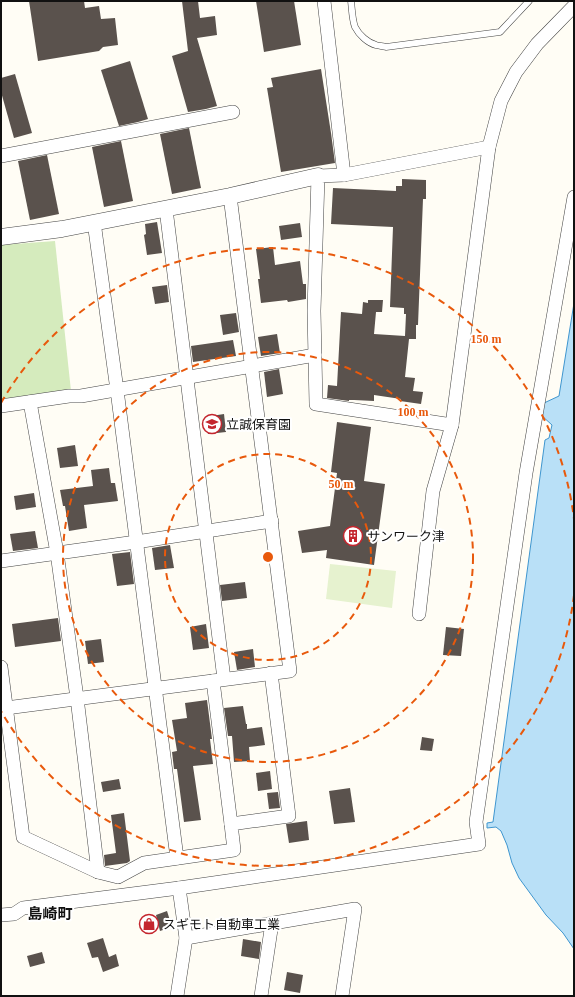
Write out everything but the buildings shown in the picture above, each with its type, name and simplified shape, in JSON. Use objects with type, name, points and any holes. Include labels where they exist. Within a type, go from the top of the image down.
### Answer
[{"type":"street","points":[[324,1],[344,175]]},
{"type":"street","points":[[419,614],[434,491],[452,425],[488,147],[501,101],[516,72],[538,44],[574,6]]},
{"type":"street","points":[[1,156],[234,112]]},
{"type":"street","points":[[1,237],[49,231],[230,196],[318,176],[344,175],[488,147]]},
{"type":"street","points":[[318,176],[314,311],[316,404],[452,425]]},
{"type":"street","points":[[6,708],[290,670],[230,196]]},
{"type":"street","points":[[1,915],[14,914],[23,908],[179,888],[479,844],[476,822],[526,472],[574,197]]},
{"type":"street","points":[[1,667],[23,837],[98,872],[118,877],[144,863],[234,850],[206,532],[166,209]]},
{"type":"street","points":[[94,222],[177,858]]},
{"type":"street","points":[[1,406],[69,396],[81,396],[315,355]]},
{"type":"street","points":[[30,402],[57,553],[77,698],[98,872]]},
{"type":"street","points":[[1,561],[272,522]]},
{"type":"street","points":[[231,824],[289,816],[271,673]]},
{"type":"street","points":[[118,877],[119,896]]},
{"type":"street","points":[[177,996],[186,938],[179,888]]},
{"type":"street","points":[[186,938],[355,909],[342,996]]},
{"type":"street","points":[[261,996],[272,923]]},
{"type":"lane","points":[[351,1],[355,27],[361,35],[376,46],[386,47],[500,32],[529,1]]},
{"type":"green space","points":[[55,241],[71,391],[1,401],[1,245]]},
{"type":"green space","points":[[330,564],[396,571],[392,608],[326,599]]},
{"type":"water","points":[[574,303],[574,949],[563,933],[546,915],[519,878],[501,831],[496,827],[487,828],[487,823],[493,822],[545,440],[549,438],[552,425],[541,415],[544,403],[559,396]]},
{"type":"place","name":"立誠保育園","points":[[212,424]]},
{"type":"place","name":"サンワーク津","points":[[353,536]]},
{"type":"place","name":"スギモト自動車工業","points":[[149,924]]},
{"type":"district","name":"島崎町","points":[[50,914]]}]
